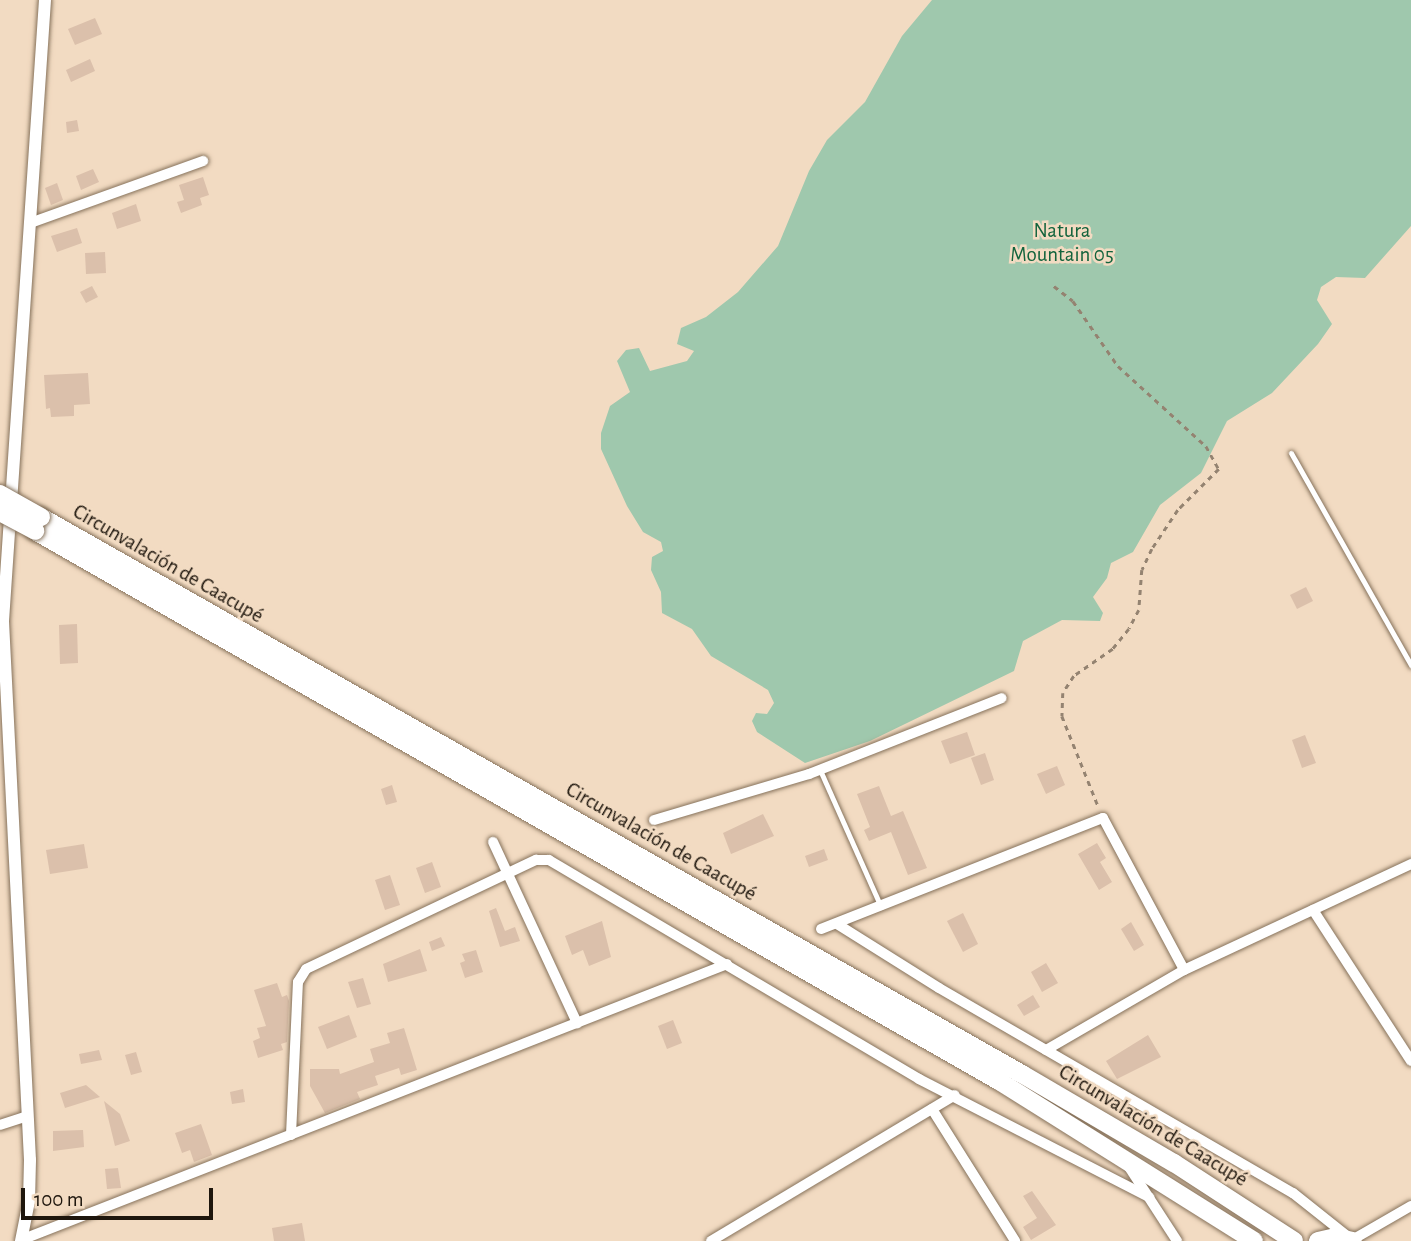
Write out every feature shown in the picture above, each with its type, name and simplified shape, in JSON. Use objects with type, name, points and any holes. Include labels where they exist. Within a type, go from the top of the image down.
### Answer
[{"type":"highway","name":"Circunvalación de Caacupé","points":[[0,494],[38,524],[988,1074],[1254,1241]]},
{"type":"highway","name":"Circunvalación de Caacupé","points":[[0,512],[38,524],[1022,1074],[1174,1163],[1294,1241]]},
{"type":"highway","points":[[1318,1241],[1335,1237],[1353,1241]]},
{"type":"street","points":[[21,1241],[29,1201],[27,1115],[3,621],[46,0]]},
{"type":"street","points":[[30,223],[203,161]]},
{"type":"street","points":[[653,820],[820,770],[1002,698]]},
{"type":"street","points":[[821,929],[1103,818],[1184,970]]},
{"type":"street","points":[[493,842],[577,1023]]},
{"type":"street","points":[[291,1135],[299,982],[306,969],[536,860],[549,860],[919,1079],[1149,1197]]},
{"type":"street","points":[[1046,1050],[1184,970],[1411,864]]},
{"type":"street","points":[[1313,910],[1411,1061]]},
{"type":"street","points":[[837,924],[1046,1050],[1293,1193],[1353,1241],[1411,1206]]},
{"type":"street","points":[[21,1241],[727,964]]},
{"type":"street","points":[[710,1241],[956,1096]]},
{"type":"street","points":[[932,1109],[1015,1241]]},
{"type":"street","points":[[0,1125],[27,1115]]},
{"type":"street","points":[[1123,1157],[1177,1241]]},
{"type":"lane","points":[[1291,453],[1411,665]]},
{"type":"lane","points":[[820,770],[881,906]]},
{"type":"path","points":[[1054,286],[1073,301],[1118,366],[1206,446],[1219,469],[1178,510],[1152,550],[1142,570],[1139,610],[1129,629],[1113,649],[1074,676],[1063,693],[1062,716],[1103,818]]},
{"type":"green space","name":"Natura Mountain 05","points":[[932,0],[1411,0],[1411,226],[1365,278],[1336,277],[1321,287],[1317,300],[1332,324],[1318,344],[1272,393],[1227,421],[1201,473],[1160,505],[1133,552],[1111,563],[1107,578],[1093,597],[1103,613],[1100,621],[1062,620],[1023,641],[1014,671],[870,741],[805,763],[757,732],[752,721],[756,713],[767,714],[774,703],[768,690],[711,656],[692,629],[662,613],[661,592],[651,570],[652,557],[663,551],[661,542],[643,532],[627,506],[601,449],[601,433],[610,406],[630,392],[617,361],[626,350],[639,348],[650,371],[687,361],[694,351],[677,344],[681,328],[706,317],[738,292],[778,246],[809,171],[827,140],[865,102],[902,36]]},
{"type":"building","points":[[95,18],[102,34],[75,45],[68,29]]},
{"type":"building","points":[[90,59],[95,71],[71,82],[66,70]]},
{"type":"building","points":[[77,120],[79,131],[67,133],[66,122]]},
{"type":"building","points":[[93,169],[99,182],[81,190],[76,176]]},
{"type":"building","points":[[203,177],[209,195],[200,198],[202,205],[181,213],[177,202],[184,200],[179,185]]},
{"type":"building","points":[[57,183],[63,200],[51,205],[45,188]]},
{"type":"building","points":[[136,204],[141,221],[117,229],[112,213]]},
{"type":"building","points":[[77,228],[82,243],[57,252],[51,236]]},
{"type":"building","points":[[105,252],[106,273],[86,274],[85,253]]},
{"type":"building","points":[[92,286],[98,297],[86,303],[80,292]]},
{"type":"building","points":[[88,373],[90,404],[74,405],[74,416],[51,417],[50,408],[46,409],[44,375]]},
{"type":"building","points":[[1306,587],[1313,601],[1297,609],[1290,595]]},
{"type":"building","points":[[77,624],[78,663],[60,664],[59,625]]},
{"type":"building","points":[[967,732],[975,755],[950,764],[941,741]]},
{"type":"building","points":[[1305,735],[1316,763],[1302,768],[1292,740]]},
{"type":"building","points":[[985,753],[994,780],[981,785],[971,758]]},
{"type":"building","points":[[1057,766],[1065,785],[1046,794],[1037,774]]},
{"type":"building","points":[[392,785],[397,802],[386,805],[381,789]]},
{"type":"building","points":[[879,786],[891,816],[903,811],[927,868],[908,875],[891,832],[869,841],[864,830],[870,827],[857,794]]},
{"type":"building","points":[[763,814],[774,836],[731,854],[723,833]]},
{"type":"building","points":[[1097,843],[1106,858],[1100,862],[1112,882],[1099,890],[1078,854]]},
{"type":"building","points":[[84,844],[88,868],[50,874],[46,850]]},
{"type":"building","points":[[824,849],[828,860],[809,867],[805,856]]},
{"type":"building","points":[[432,862],[441,887],[425,893],[416,868]]},
{"type":"building","points":[[390,875],[400,905],[385,910],[375,880]]},
{"type":"building","points":[[496,908],[505,931],[515,927],[520,941],[500,947],[489,911]]},
{"type":"building","points":[[963,913],[978,944],[963,952],[947,921]]},
{"type":"building","points":[[602,921],[611,957],[589,966],[583,950],[572,955],[565,936]]},
{"type":"building","points":[[1131,922],[1144,945],[1134,951],[1121,929]]},
{"type":"building","points":[[441,937],[445,946],[432,951],[429,942]]},
{"type":"building","points":[[420,949],[427,971],[388,982],[383,964]]},
{"type":"building","points":[[476,950],[483,972],[465,978],[460,963],[465,961],[462,954]]},
{"type":"building","points":[[1046,963],[1058,983],[1042,992],[1031,972]]},
{"type":"building","points":[[363,978],[371,1004],[357,1008],[348,982]]},
{"type":"building","points":[[277,983],[282,997],[287,995],[289,1001],[287,1042],[281,1044],[283,1050],[258,1058],[253,1041],[260,1038],[257,1028],[266,1026],[254,990]]},
{"type":"building","points":[[1033,995],[1040,1007],[1024,1016],[1017,1005]]},
{"type":"building","points":[[349,1015],[357,1037],[327,1049],[318,1027]]},
{"type":"building","points":[[673,1020],[682,1043],[667,1049],[658,1026]]},
{"type":"building","points":[[404,1028],[417,1070],[401,1075],[399,1068],[375,1076],[378,1085],[357,1092],[360,1099],[325,1113],[310,1086],[310,1069],[339,1069],[340,1074],[374,1062],[370,1049],[390,1043],[387,1033]]},
{"type":"building","points":[[1148,1035],[1161,1057],[1117,1079],[1106,1061]]},
{"type":"building","points":[[99,1050],[102,1060],[81,1064],[79,1054]]},
{"type":"building","points":[[136,1052],[142,1072],[131,1075],[125,1055]]},
{"type":"building","points":[[86,1085],[100,1097],[65,1108],[60,1093]]},
{"type":"building","points":[[243,1089],[245,1102],[232,1104],[230,1092]]},
{"type":"building","points":[[104,1101],[120,1114],[130,1141],[115,1146]]},
{"type":"building","points":[[201,1124],[212,1155],[194,1162],[190,1150],[182,1153],[175,1133]]},
{"type":"building","points":[[83,1130],[84,1147],[53,1151],[53,1131]]},
{"type":"building","points":[[118,1168],[121,1188],[107,1189],[105,1169]]},
{"type":"building","points":[[1032,1191],[1056,1225],[1031,1240],[1023,1227],[1037,1218],[1023,1196]]},
{"type":"building","points":[[302,1223],[305,1241],[274,1241],[272,1228]]}]
